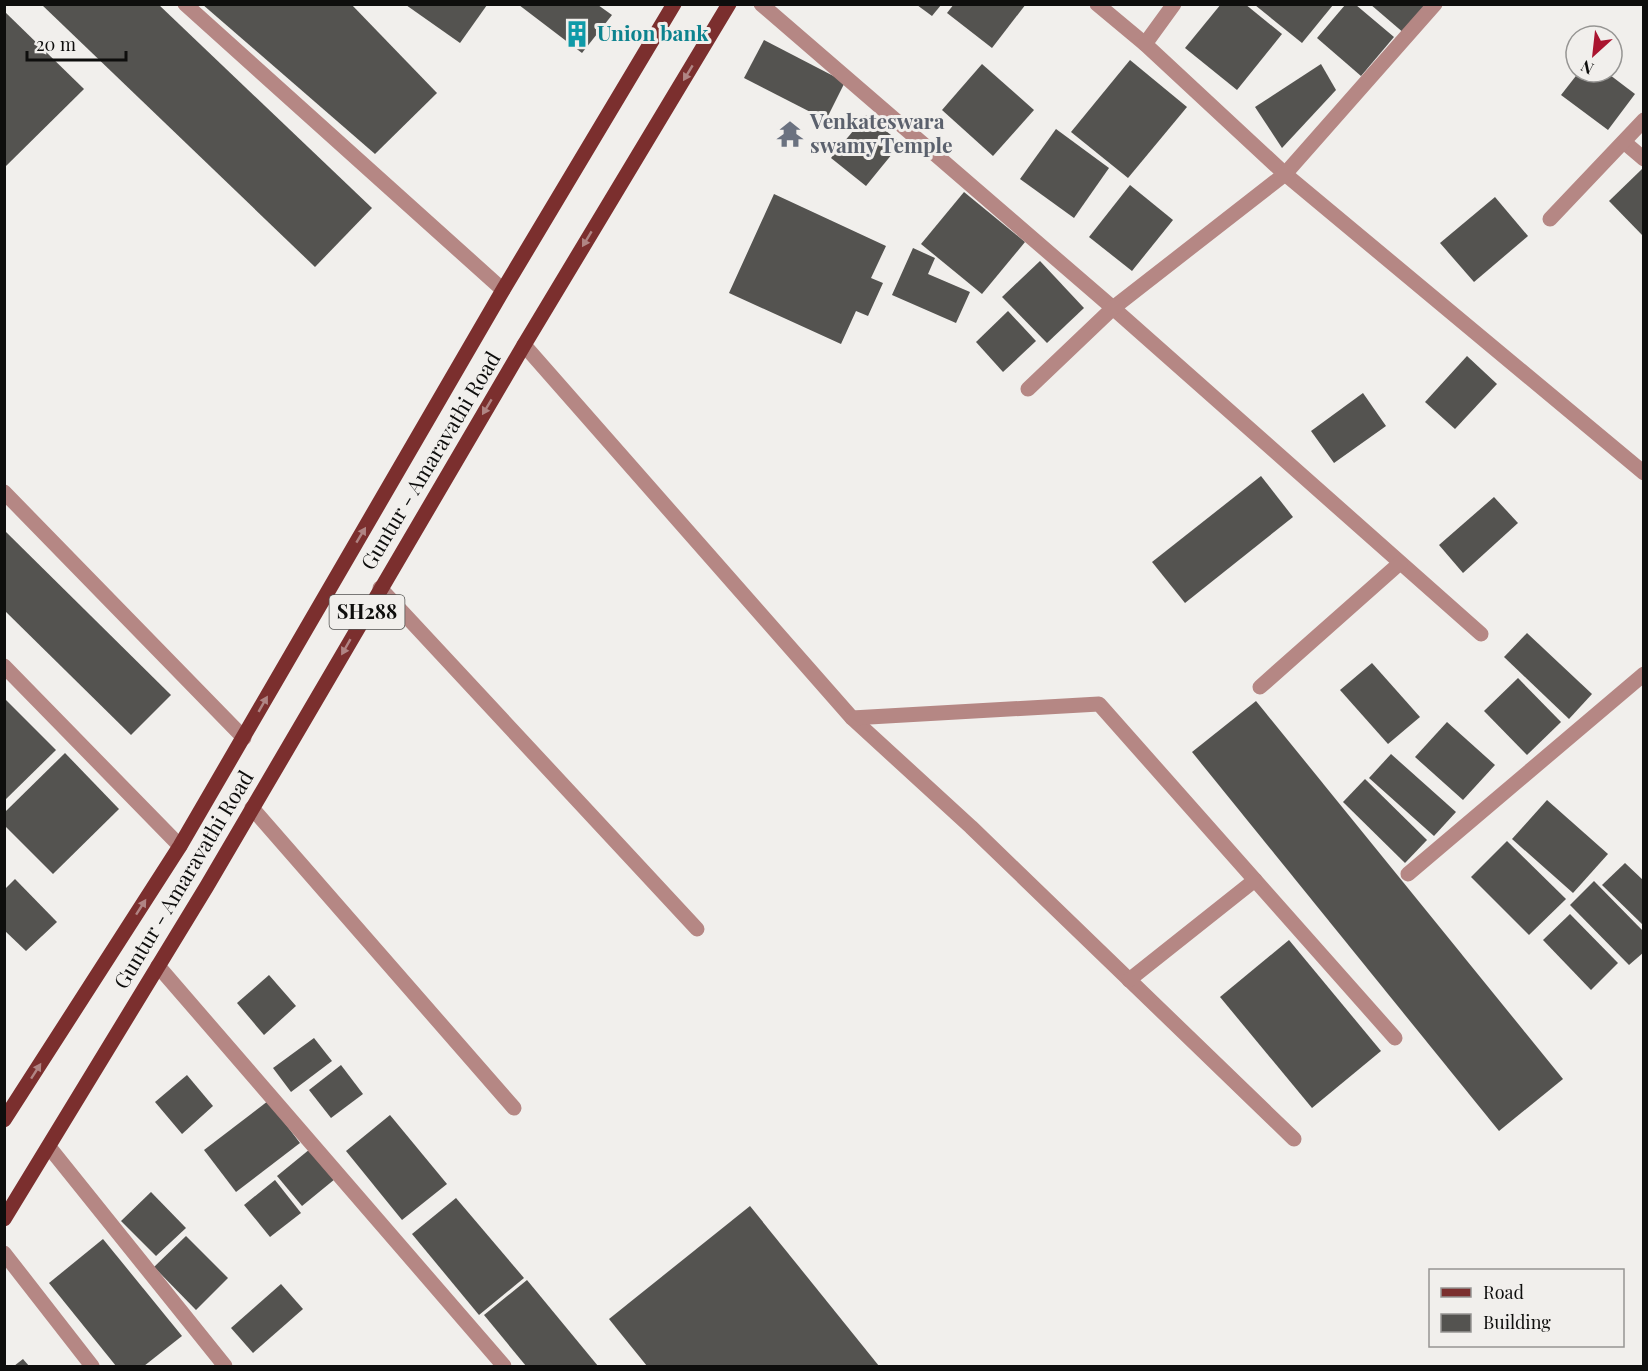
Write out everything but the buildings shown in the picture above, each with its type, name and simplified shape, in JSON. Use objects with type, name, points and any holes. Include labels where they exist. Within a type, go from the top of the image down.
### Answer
[{"type":"main road","name":"Guntur - Amaravathi Road","points":[[5,1119],[180,846],[503,290],[674,4]]},
{"type":"main road","name":"Guntur - Amaravathi Road","points":[[4,1219],[158,966],[524,345],[729,4]]},
{"type":"street","points":[[185,4],[503,290]]},
{"type":"street","points":[[761,4],[1113,308],[1481,634]]},
{"type":"street","points":[[1097,4],[1145,44],[1285,174],[1644,472]]},
{"type":"street","points":[[1145,44],[1174,4]]},
{"type":"street","points":[[1028,389],[1113,308],[1285,174],[1435,4]]},
{"type":"street","points":[[1550,219],[1644,120]]},
{"type":"street","points":[[1624,142],[1644,159]]},
{"type":"street","points":[[524,345],[852,718],[971,827],[1294,1139]]},
{"type":"street","points":[[4,492],[244,738]]},
{"type":"street","points":[[1260,687],[1400,563]]},
{"type":"street","points":[[380,588],[697,929]]},
{"type":"street","points":[[4,666],[180,846]]},
{"type":"street","points":[[1408,874],[1644,674]]},
{"type":"street","points":[[852,718],[1099,704],[1395,1038]]},
{"type":"street","points":[[252,808],[514,1108]]},
{"type":"street","points":[[1129,980],[1255,880]]},
{"type":"street","points":[[158,966],[504,1366]]},
{"type":"street","points":[[49,1147],[225,1366]]},
{"type":"street","points":[[4,1253],[93,1366]]},
{"type":"place","name":"Union bank","points":[[577,34]]},
{"type":"place","name":"Venkateswara swamy Temple","points":[[790,134]]}]
